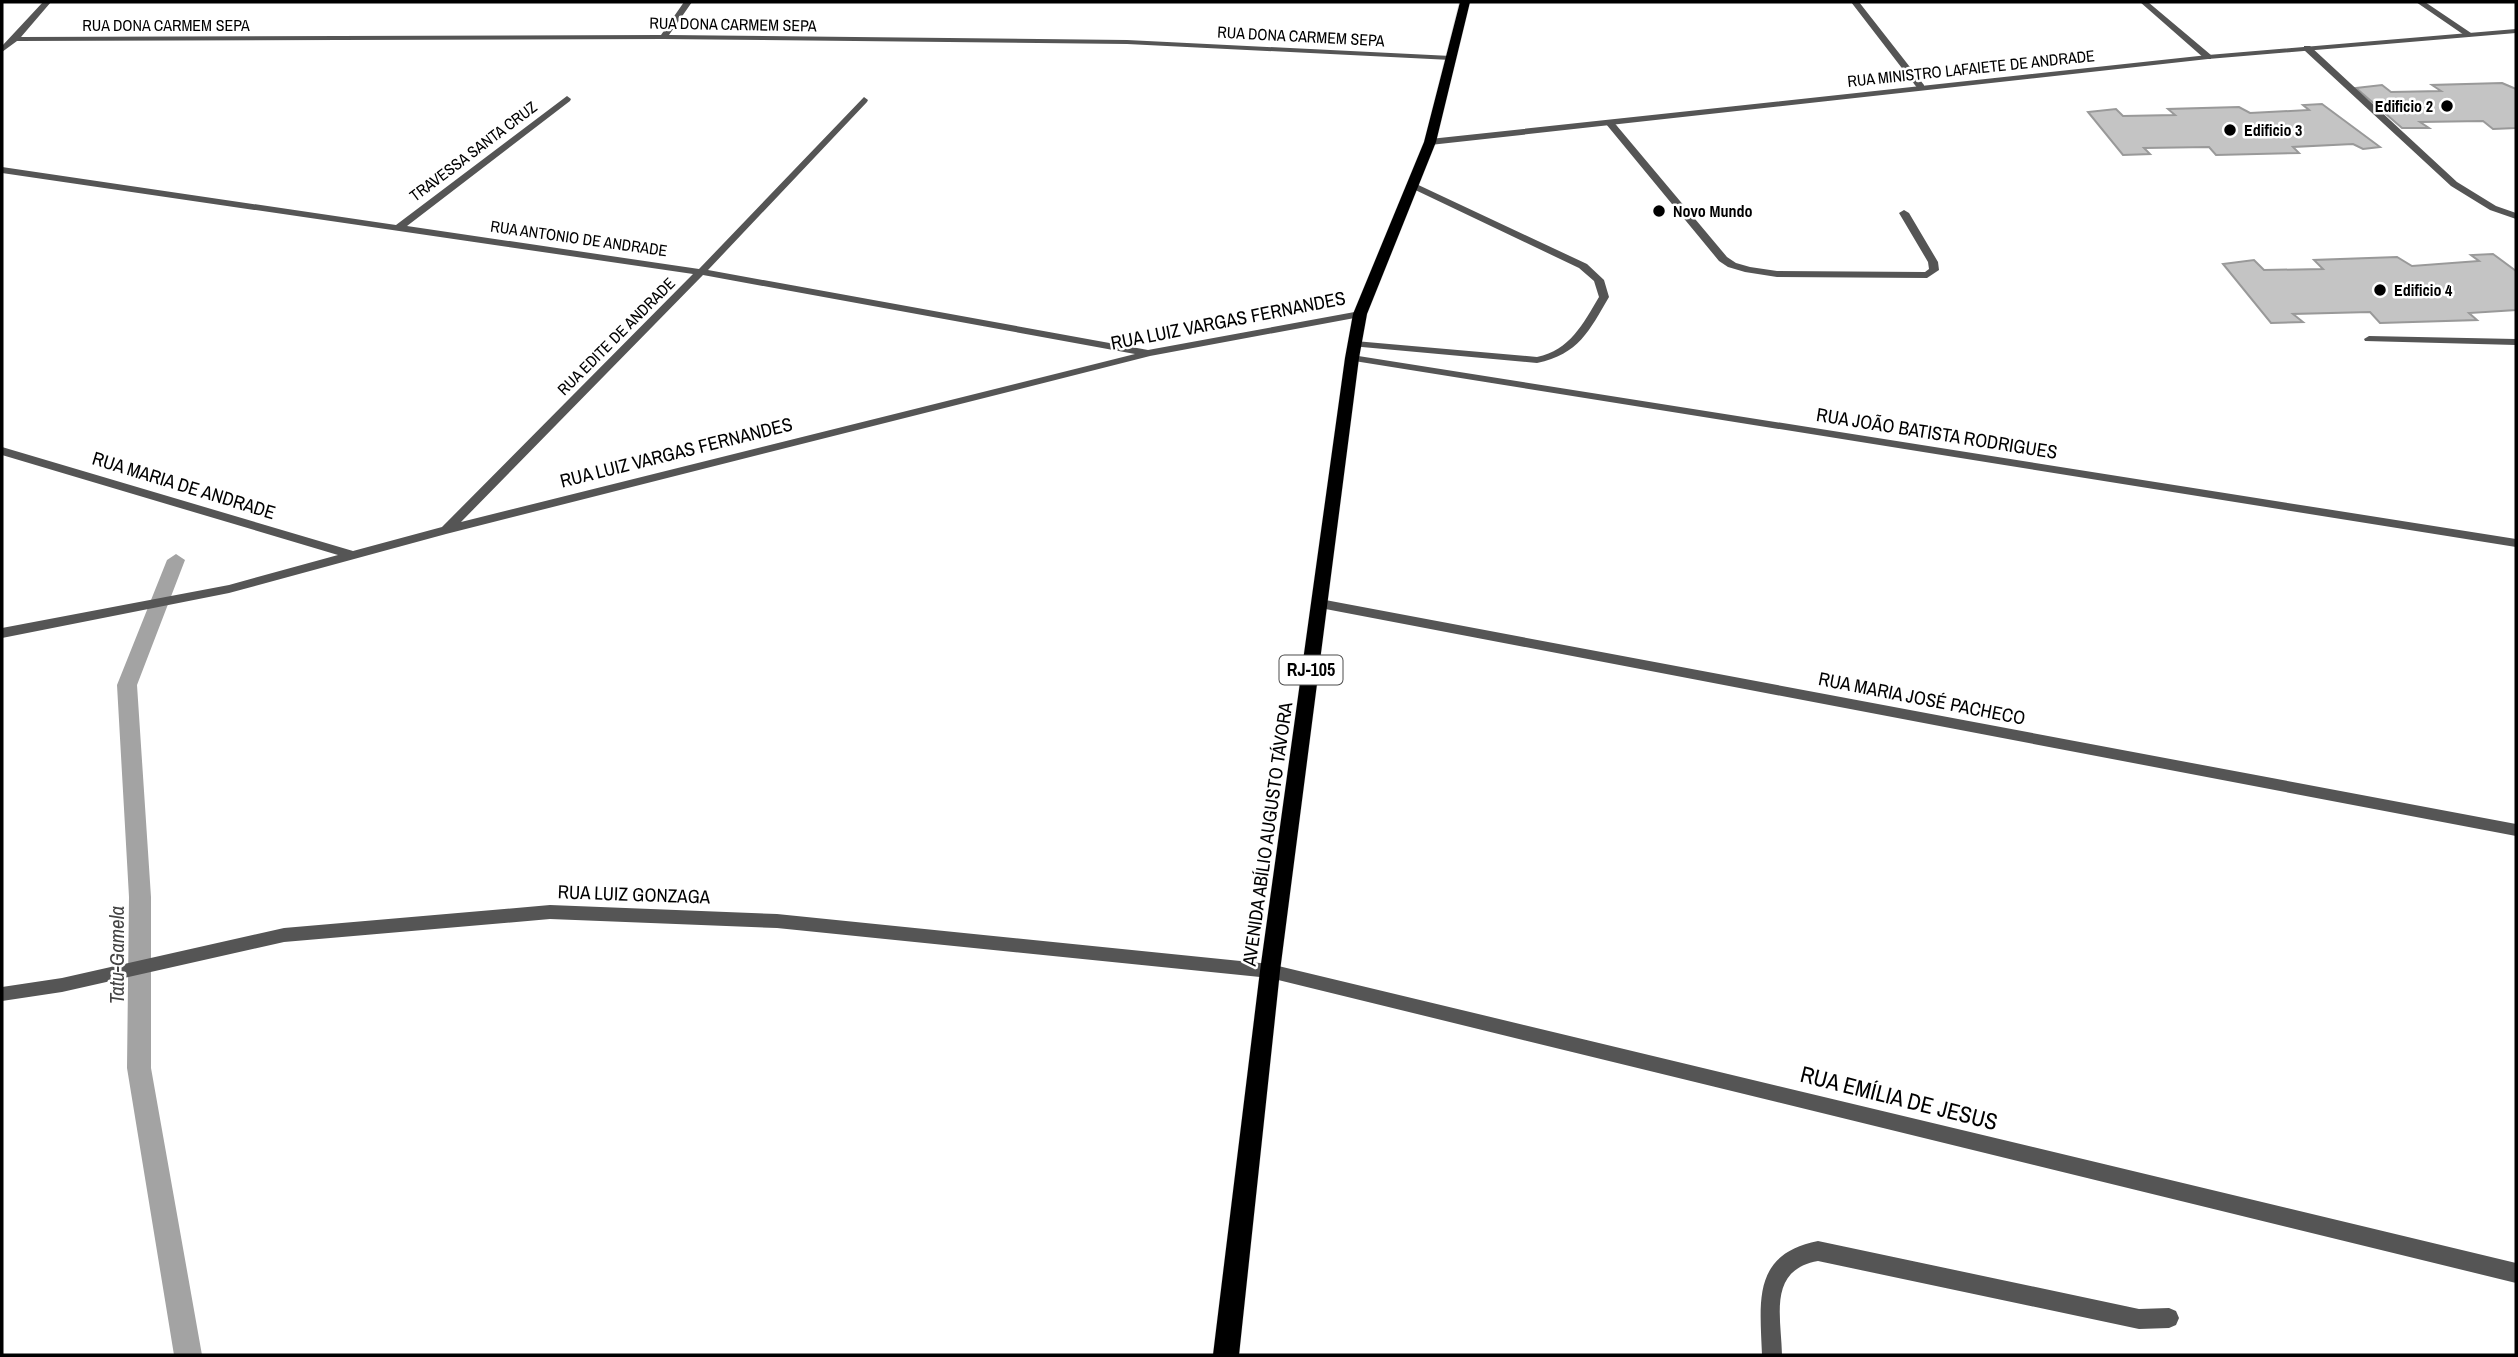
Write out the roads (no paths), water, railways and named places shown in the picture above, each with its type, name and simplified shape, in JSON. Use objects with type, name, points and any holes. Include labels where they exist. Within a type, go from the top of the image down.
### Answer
[{"type":"main road","name":"AVENIDA ABÍLIO AUGUSTO TÁVORA","points":[[1226,1355],[1270,971],[1360,314],[1430,142],[1465,2]]},
{"type":"street","points":[[2,50],[47,2]]},
{"type":"street","points":[[663,37],[688,2]]},
{"type":"street","points":[[1855,2],[1921,87]]},
{"type":"street","points":[[2144,2],[2208,57]]},
{"type":"street","points":[[2420,2],[2470,35]]},
{"type":"street","name":"RUA MINISTRO LAFAIETE DE ANDRADE","points":[[1430,142],[2208,57],[2516,31]]},
{"type":"street","name":"RUA DONA CARMEM SEPA","points":[[15,39],[663,37],[1127,42],[1451,58]]},
{"type":"street","points":[[2307,48],[2454,184],[2493,208],[2516,216]]},
{"type":"street","name":"TRAVESSA SANTA CRUZ","points":[[398,228],[567,99]]},
{"type":"street","name":"RUA EDITE DE ANDRADE","points":[[445,530],[701,272],[864,100]]},
{"type":"street","points":[[1609,122],[1723,259],[1732,265],[1777,274],[1927,275],[1934,270],[1933,262],[1904,213]]},
{"type":"street","name":"RUA ANTONIO DE ANDRADE","points":[[2,170],[701,272],[1150,353]]},
{"type":"street","points":[[1354,351],[1550,359],[1575,343],[1604,297],[1599,280],[1583,266],[1412,185]]},
{"type":"street","name":"RUA LUIZ VARGAS FERNANDES","points":[[2,633],[229,589],[445,530],[1150,353],[1360,314]]},
{"type":"street","points":[[2369,339],[2516,342]]},
{"type":"street","name":"RUA JOÃO BATISTA RODRIGUES","points":[[1354,351],[2516,543]]},
{"type":"street","name":"RUA MARIA DE ANDRADE","points":[[2,450],[356,556]]},
{"type":"street","name":"RUA MARIA JOSÉ PACHECO","points":[[1320,604],[2516,830]]},
{"type":"street","name":"RUA LUIZ GONZAGA","points":[[2,994],[62,985],[284,935],[550,912],[777,921],[1270,971]]},
{"type":"street","name":"RUA EMÍLIA DE JESUS","points":[[1270,971],[2516,1273]]},
{"type":"street","points":[[1772,1355],[1771,1290],[1774,1278],[1780,1267],[1805,1252],[1818,1251],[2139,1319],[2169,1318]]},
{"type":"waterway","name":"Tatu-Gamela","points":[[176,560],[127,685],[140,897],[139,1068],[188,1355]]},
{"type":"place","name":"Edificio 2","points":[[2447,106]]},
{"type":"place","name":"Edificio 3","points":[[2230,130]]},
{"type":"place","name":"Novo Mundo","points":[[1659,211]]},
{"type":"place","name":"Edificio 4","points":[[2380,290]]}]
